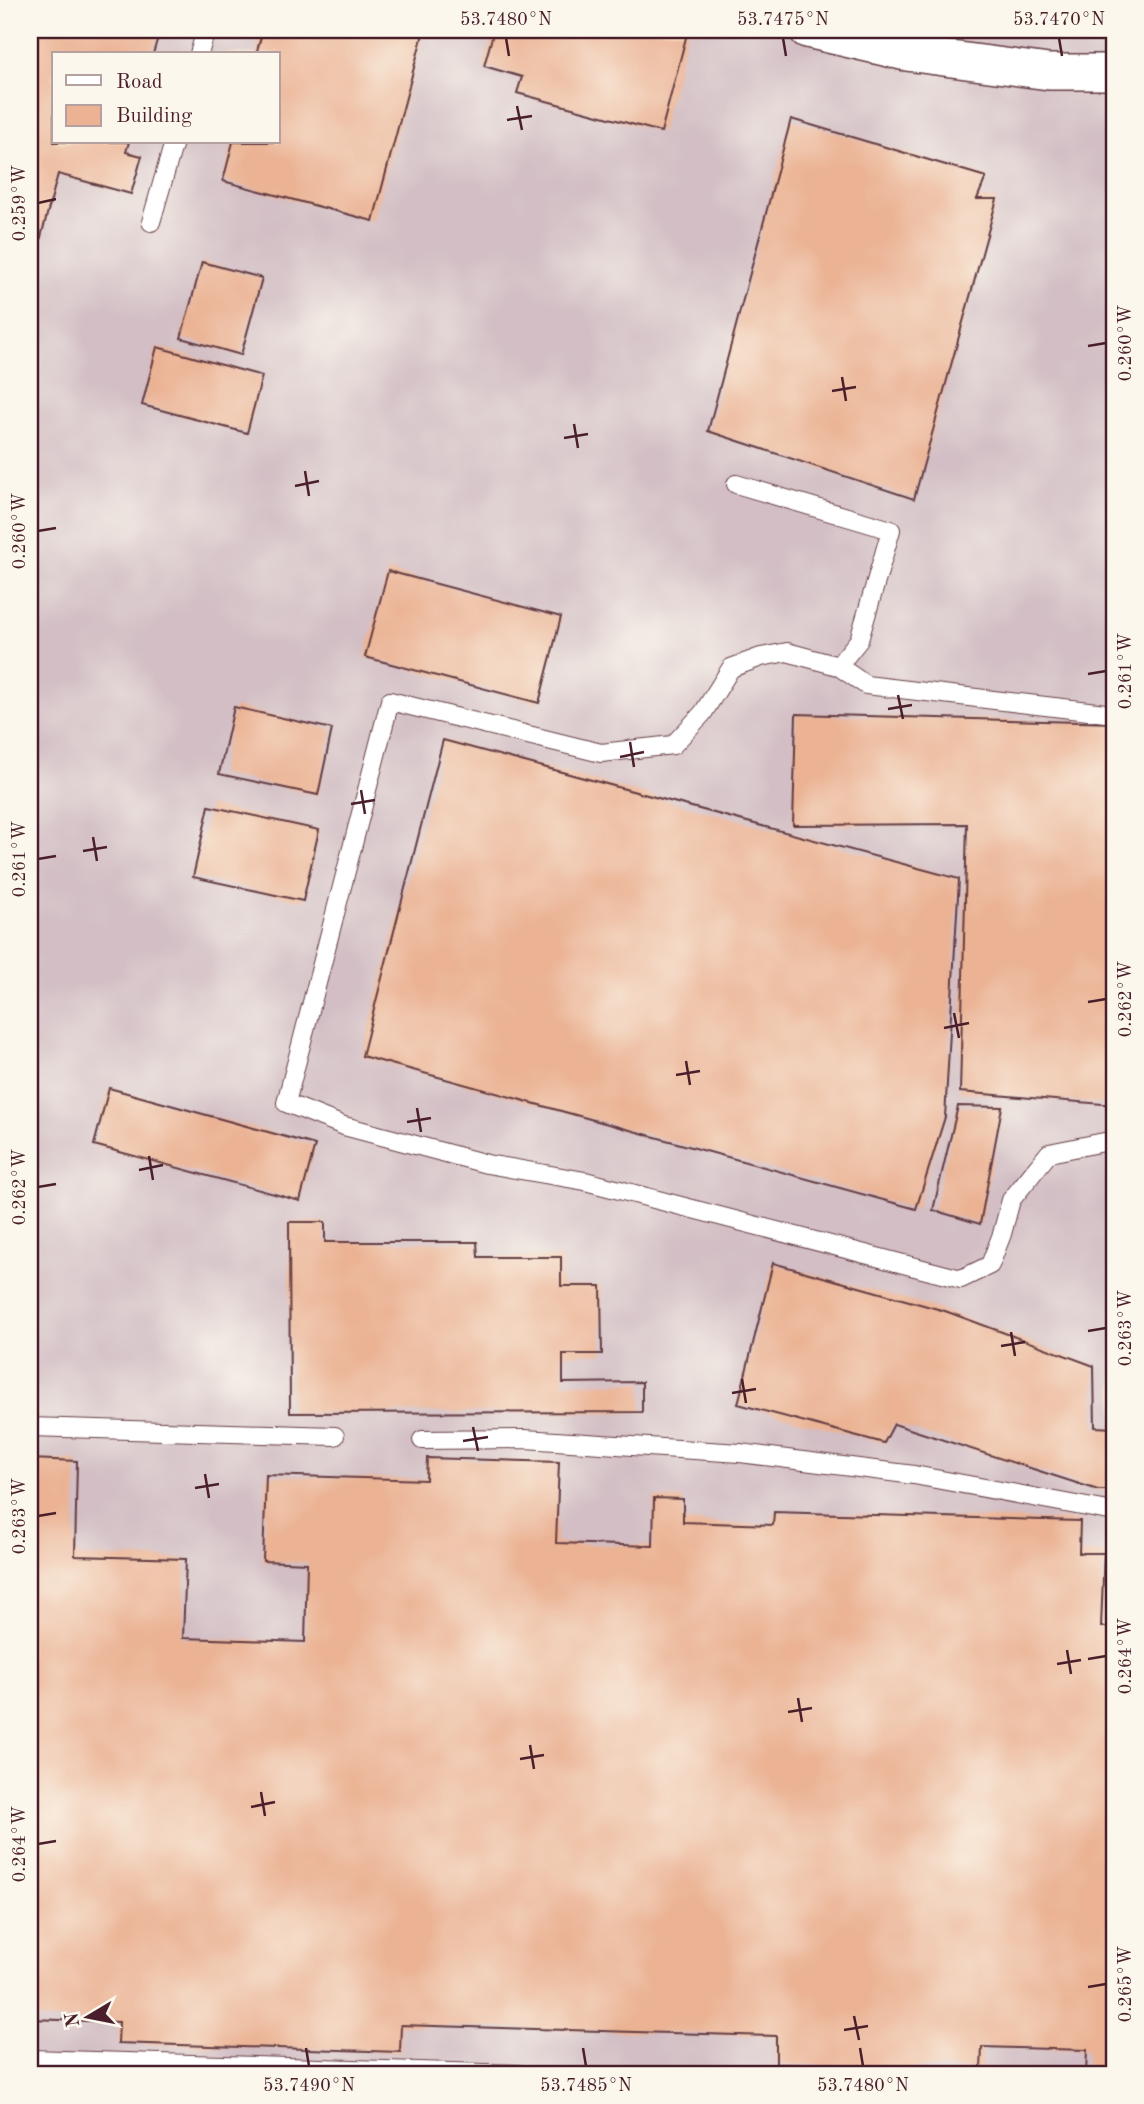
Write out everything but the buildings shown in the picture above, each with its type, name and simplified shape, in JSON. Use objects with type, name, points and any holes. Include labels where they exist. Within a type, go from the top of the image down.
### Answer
[{"type":"street","points":[[807,30],[919,54],[1049,72],[1114,72]]},
{"type":"lane","points":[[200,52],[206,30]]},
{"type":"lane","points":[[151,222],[173,144]]},
{"type":"lane","points":[[736,484],[891,530],[859,640],[838,666]]},
{"type":"lane","points":[[1114,714],[866,685],[838,666],[787,652],[761,657],[731,668],[703,713],[673,745],[601,753],[390,701],[286,1103],[345,1126],[487,1164],[584,1181],[961,1279],[990,1265],[1011,1200],[1049,1153],[1114,1140]]},
{"type":"lane","points":[[30,1427],[335,1436]]},
{"type":"lane","points":[[422,1440],[525,1439],[740,1453],[914,1475],[1114,1512]]},
{"type":"lane","points":[[30,2059],[518,2074]]},
{"type":"shaded area","points":[[30,30],[1114,30],[1114,2074],[30,2074]]}]
